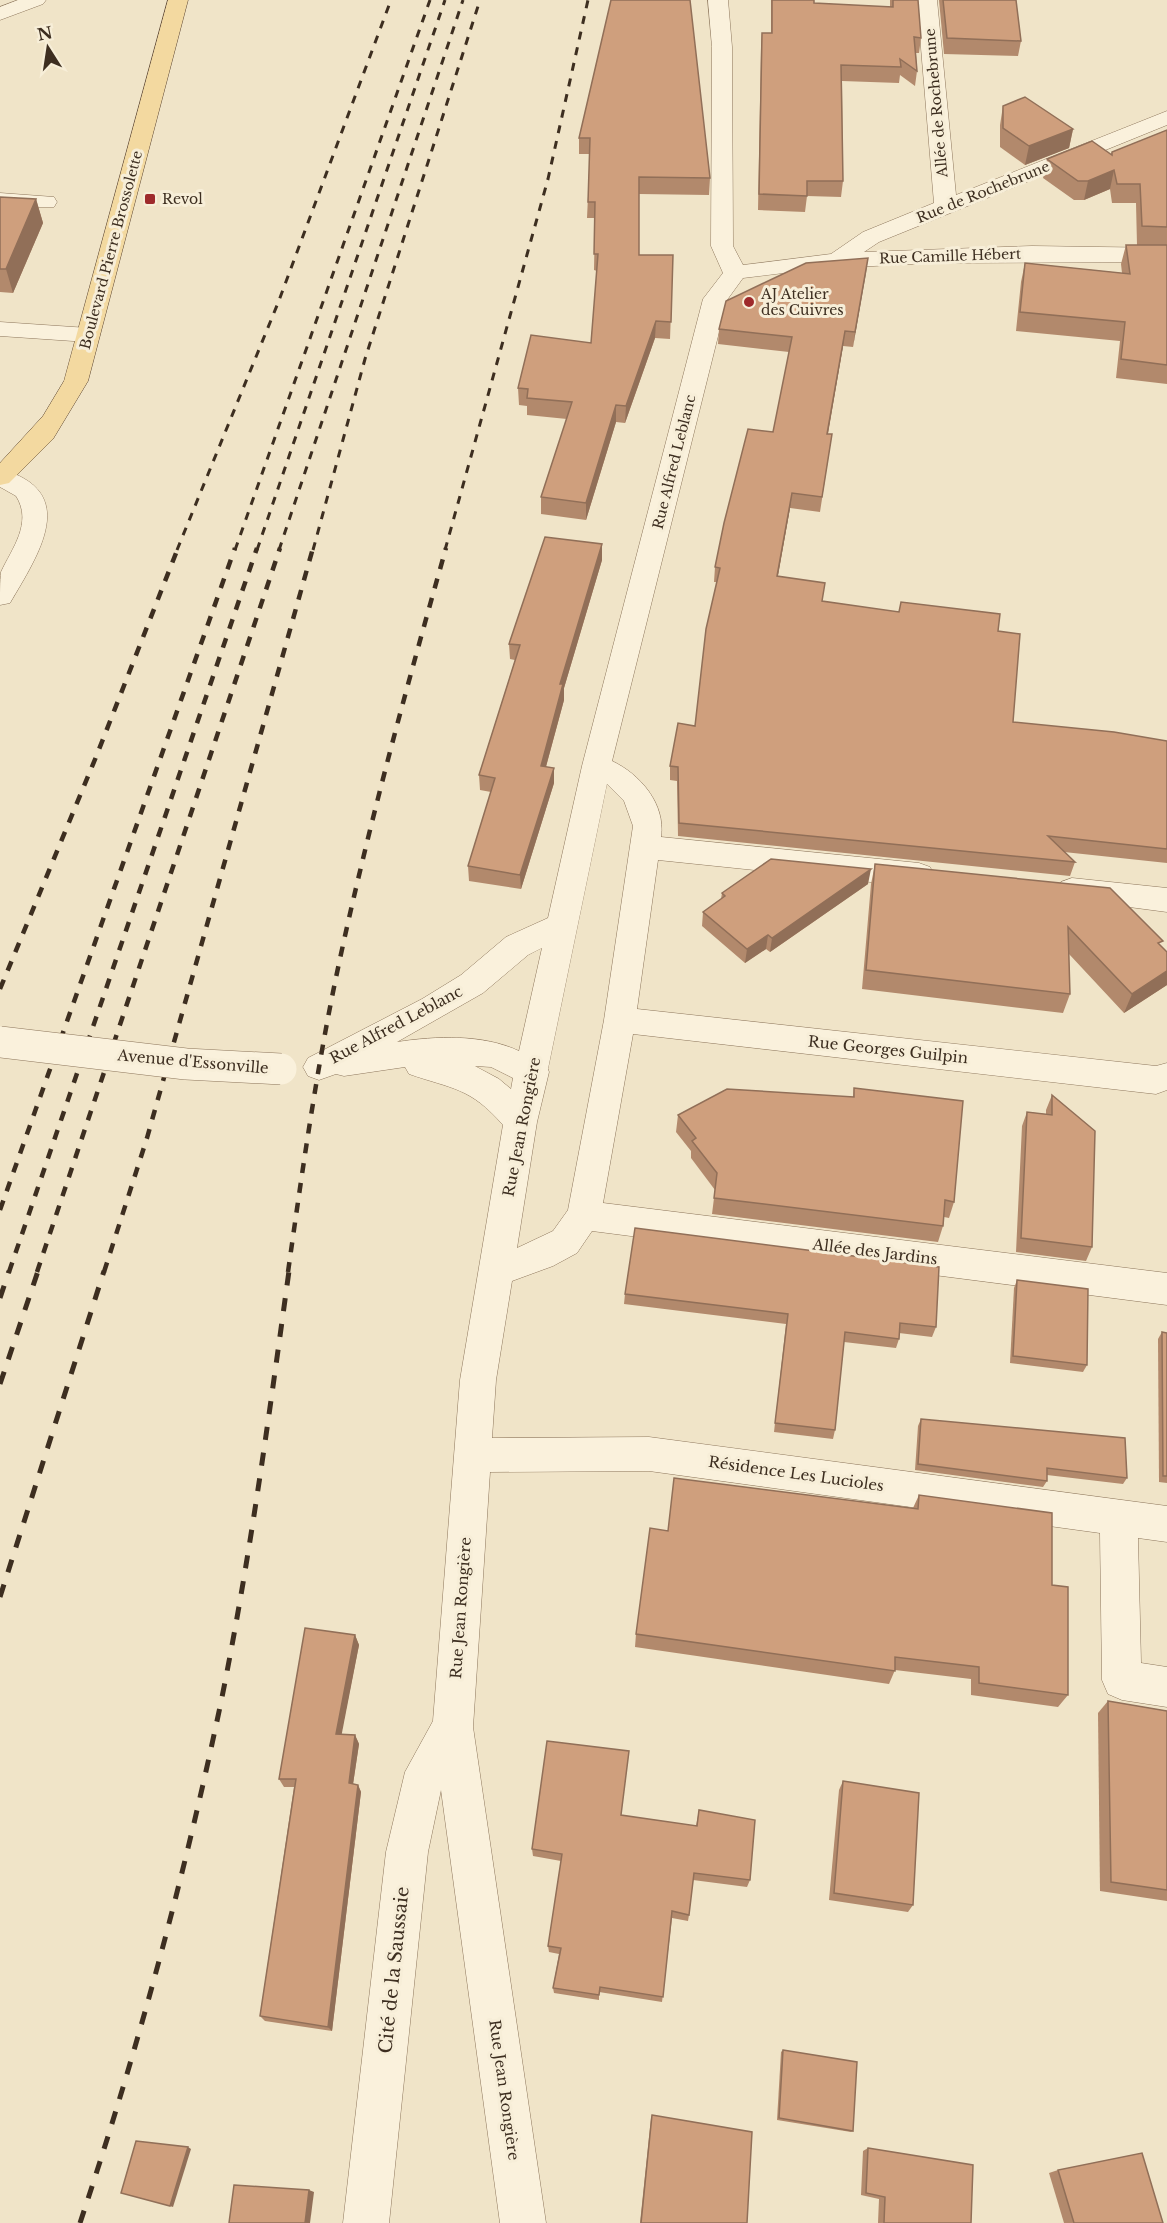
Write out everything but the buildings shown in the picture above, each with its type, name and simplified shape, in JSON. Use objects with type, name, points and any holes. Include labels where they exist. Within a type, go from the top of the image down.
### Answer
[{"type":"main road","name":"Boulevard Pierre Brossolette","points":[[0,477],[40,440],[61,413],[76,381],[178,0]]},
{"type":"street","points":[[0,14],[36,0]]},
{"type":"street","points":[[718,0],[722,47],[722,246],[735,273]]},
{"type":"street","name":"Allée de Rochebrune","points":[[927,0],[946,207]]},
{"type":"street","name":"Rue de Rochebrune","points":[[836,260],[872,237],[1167,117]]},
{"type":"street","points":[[0,200],[46,202]]},
{"type":"street","name":"Rue Camille Hébert","points":[[735,273],[772,265],[836,260],[1004,254],[1167,255]]},
{"type":"street","name":"Rue Alfred Leblanc","points":[[549,995],[596,766],[715,299],[735,273]]},
{"type":"street","points":[[0,329],[88,336]]},
{"type":"street","points":[[0,477],[24,489],[34,505],[34,534],[0,596]]},
{"type":"street","points":[[495,1272],[541,1255],[565,1242],[584,1215],[620,1020],[648,826],[641,801],[622,777],[596,766]]},
{"type":"street","points":[[646,847],[942,877]]},
{"type":"street","points":[[1049,888],[1167,900]]},
{"type":"street","name":"Rue Alfred Leblanc","points":[[319,1067],[434,1008],[472,984],[517,946],[562,925]]},
{"type":"street","name":"Rue Jean Rongière","points":[[523,2223],[459,1783],[453,1727],[471,1455],[484,1327],[520,1122],[549,995]]},
{"type":"street","name":"Rue Georges Guilpin","points":[[620,1020],[1163,1081]]},
{"type":"street","name":"Avenue d'Essonville","points":[[0,1042],[186,1064],[281,1070],[304,1070],[423,1051],[495,1054],[533,1072]]},
{"type":"street","name":"Avenue d'Essonville","points":[[386,1058],[441,1069],[480,1082],[503,1101],[520,1122]]},
{"type":"street","name":"Allée des Jardins","points":[[584,1215],[1167,1290]]},
{"type":"street","name":"Résidence Les Lucioles","points":[[471,1455],[649,1454],[1167,1524]]},
{"type":"street","points":[[1119,1518],[1122,1680],[1167,1687]]},
{"type":"street","name":"Cité de la Saussaie","points":[[366,2223],[407,1852],[425,1772],[453,1727]]},
{"type":"railway","points":[[177,550],[278,303],[391,0]]},
{"type":"railway","points":[[235,550],[430,0]]},
{"type":"railway","points":[[257,550],[445,0]]},
{"type":"railway","points":[[279,550],[463,0]]},
{"type":"railway","points":[[313,550],[365,359],[480,0]]},
{"type":"railway","points":[[445,550],[548,179],[588,0]]},
{"type":"railway","points":[[0,989],[96,757],[178,548]]},
{"type":"railway","points":[[0,1210],[235,548]]},
{"type":"railway","points":[[9,1272],[257,548]]},
{"type":"railway","points":[[37,1272],[280,548]]},
{"type":"railway","points":[[104,1272],[147,1138],[313,548]]},
{"type":"railway","points":[[288,1272],[318,1073],[341,954],[391,750],[446,548]]},
{"type":"railway","points":[[0,1298],[9,1271]]},
{"type":"railway","points":[[0,1384],[38,1271]]},
{"type":"railway","points":[[0,1597],[104,1271]]},
{"type":"railway","points":[[80,2223],[140,2030],[207,1768],[250,1541],[289,1271]]},
{"type":"place","name":"Revol","points":[[150,199]]},
{"type":"place","name":"AJ Atelier des Cuivres","points":[[749,302]]}]
